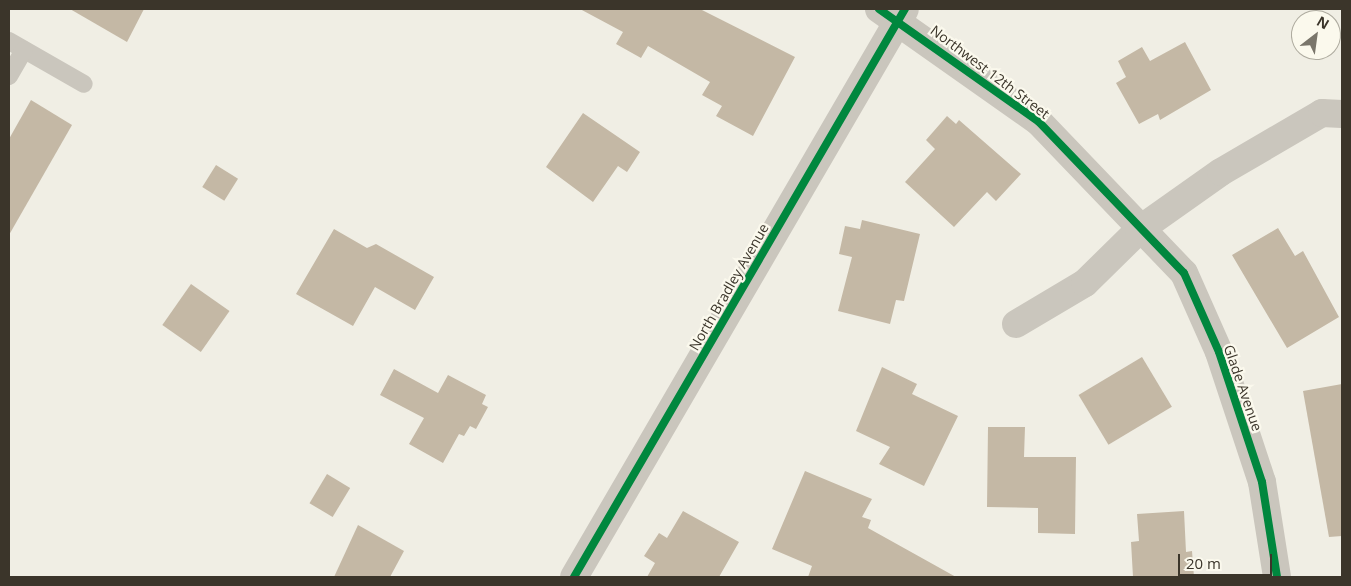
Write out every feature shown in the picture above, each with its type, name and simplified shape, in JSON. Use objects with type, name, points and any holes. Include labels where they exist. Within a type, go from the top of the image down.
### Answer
[{"type":"street","name":"Northwest 12th Street","points":[[895,13],[1039,122],[1139,230]]},
{"type":"street","name":"North Bradley Avenue","points":[[574,577],[895,13]]},
{"type":"street","points":[[1016,324],[1085,283],[1139,230],[1221,172],[1322,114],[1342,114]]},
{"type":"street","name":"Glade Avenue","points":[[1139,230],[1184,273],[1219,352],[1262,482],[1277,577]]},
{"type":"lane","points":[[9,41],[84,84]]},
{"type":"lane","points":[[9,76],[24,50]]},
{"type":"building","points":[[70,9],[144,9],[127,42]]},
{"type":"building","points":[[580,9],[700,9],[795,57],[753,136],[716,116],[722,106],[702,95],[710,82],[648,46],[641,58],[616,44],[623,32]]},
{"type":"building","points":[[1185,42],[1211,90],[1160,120],[1158,114],[1139,124],[1116,83],[1126,77],[1118,61],[1142,47],[1150,61]]},
{"type":"building","points":[[31,100],[72,125],[9,235],[9,139]]},
{"type":"building","points":[[583,113],[640,152],[627,172],[618,166],[593,202],[546,167]]},
{"type":"building","points":[[947,116],[956,124],[959,120],[1021,174],[996,201],[987,192],[954,227],[905,182],[935,149],[926,140]]},
{"type":"building","points":[[216,165],[238,179],[224,201],[202,187]]},
{"type":"building","points":[[862,220],[920,234],[904,301],[896,300],[890,324],[838,311],[852,257],[839,254],[845,226],[860,229]]},
{"type":"building","points":[[1278,228],[1295,256],[1303,251],[1339,317],[1287,348],[1232,255]]},
{"type":"building","points":[[334,229],[367,248],[376,244],[434,277],[415,310],[375,287],[353,326],[296,294]]},
{"type":"building","points":[[191,284],[230,311],[201,352],[162,325]]},
{"type":"building","points":[[1142,357],[1172,407],[1108,445],[1079,395]]},
{"type":"building","points":[[882,367],[917,384],[912,394],[958,416],[924,486],[879,464],[890,447],[856,431]]},
{"type":"building","points":[[394,369],[438,393],[448,375],[486,395],[482,404],[488,407],[476,429],[470,426],[464,436],[459,434],[443,463],[409,444],[424,418],[380,395]]},
{"type":"building","points":[[1342,384],[1342,536],[1329,537],[1303,391]]},
{"type":"building","points":[[988,427],[1025,427],[1024,457],[1076,457],[1075,534],[1038,533],[1038,508],[987,507]]},
{"type":"building","points":[[805,471],[872,499],[862,517],[871,520],[868,528],[956,577],[808,577],[812,566],[772,549]]},
{"type":"building","points":[[327,474],[350,488],[333,517],[309,503]]},
{"type":"building","points":[[683,511],[739,542],[719,577],[647,577],[655,563],[644,556],[659,533],[667,538]]},
{"type":"building","points":[[1184,511],[1186,552],[1192,551],[1194,577],[1133,577],[1131,542],[1139,541],[1137,514]]},
{"type":"building","points":[[358,525],[404,551],[390,577],[334,577]]},
{"type":"cycle path","points":[[879,9],[1039,122],[1184,273],[1219,352],[1262,482],[1277,577]]},
{"type":"cycle path","points":[[574,577],[905,9]]}]
